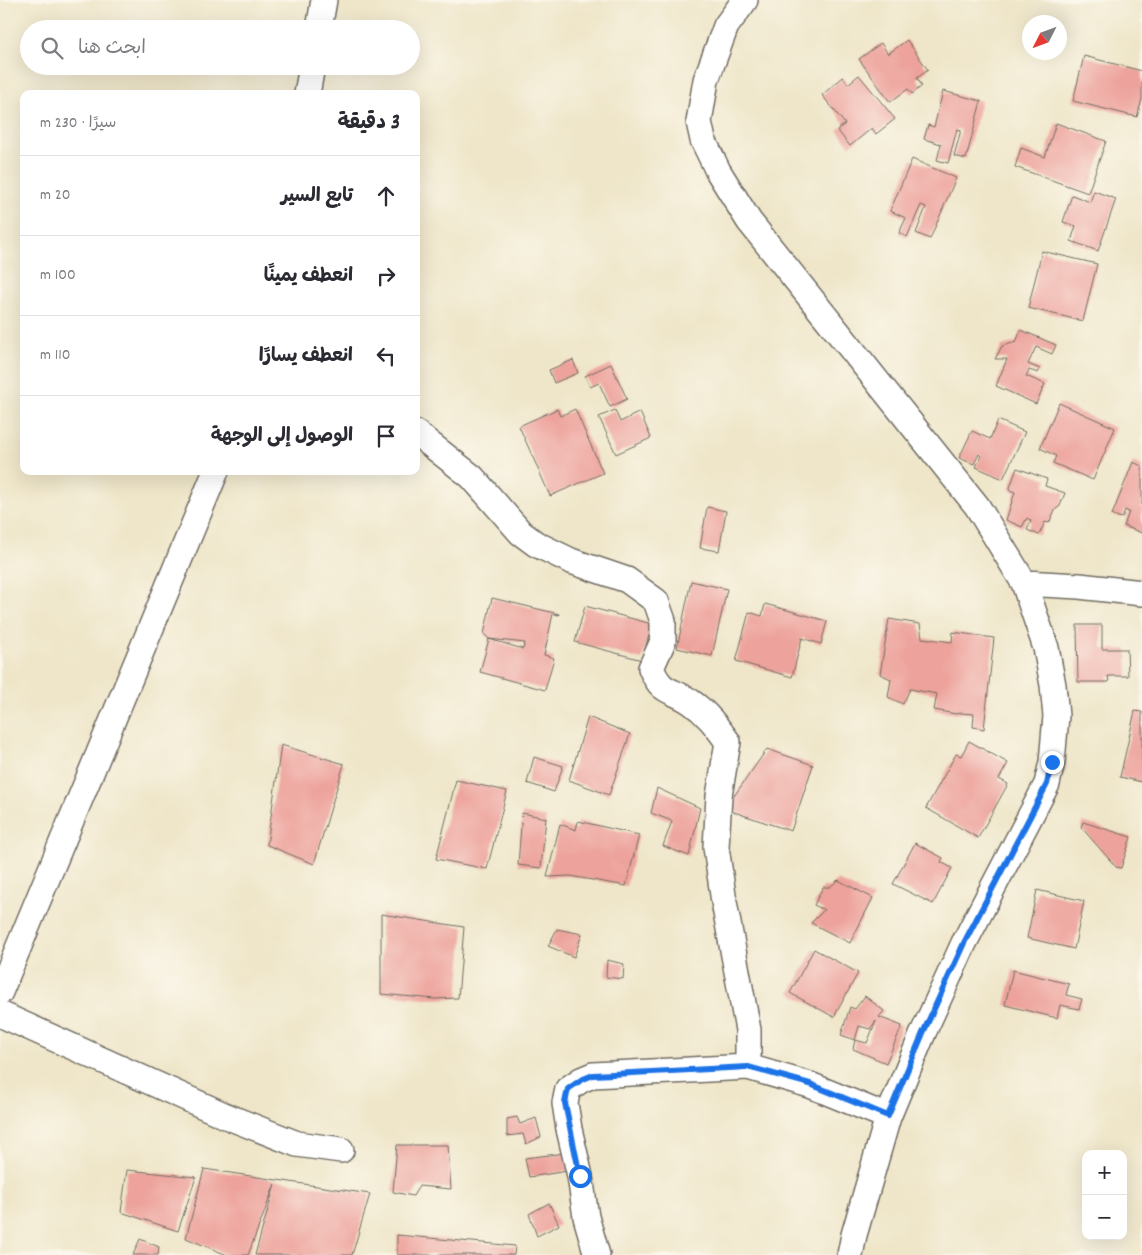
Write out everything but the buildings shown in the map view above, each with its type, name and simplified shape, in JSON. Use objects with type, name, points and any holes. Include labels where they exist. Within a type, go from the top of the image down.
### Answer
[{"type":"street","points":[[321,20],[324,0]]},
{"type":"street","points":[[745,0],[726,26],[706,80],[699,122],[703,140],[718,172],[748,221],[977,506],[1024,583],[1046,648],[1053,685],[1056,716],[1052,762],[1047,784],[964,943],[888,1116],[850,1255]]},
{"type":"street","points":[[308,90],[310,75]]},
{"type":"street","points":[[420,436],[472,477],[521,533],[536,544],[571,561],[627,580],[656,601],[664,621],[663,641],[651,668],[656,680],[663,688],[690,701],[708,716],[728,742],[719,796],[716,847],[724,902],[748,1030],[748,1067]]},
{"type":"street","points":[[0,992],[214,475]]},
{"type":"street","points":[[1024,583],[1142,592]]},
{"type":"street","points":[[0,1014],[226,1116],[297,1144],[341,1150]]},
{"type":"street","points":[[597,1255],[586,1217],[580,1176],[565,1103],[568,1089],[581,1080],[593,1075],[748,1067],[810,1084],[888,1116]]},
{"type":"route","points":[[580,1176],[565,1103],[568,1089],[581,1080],[593,1075],[748,1067],[810,1084],[888,1116],[964,943],[1047,784],[1052,762]]}]
